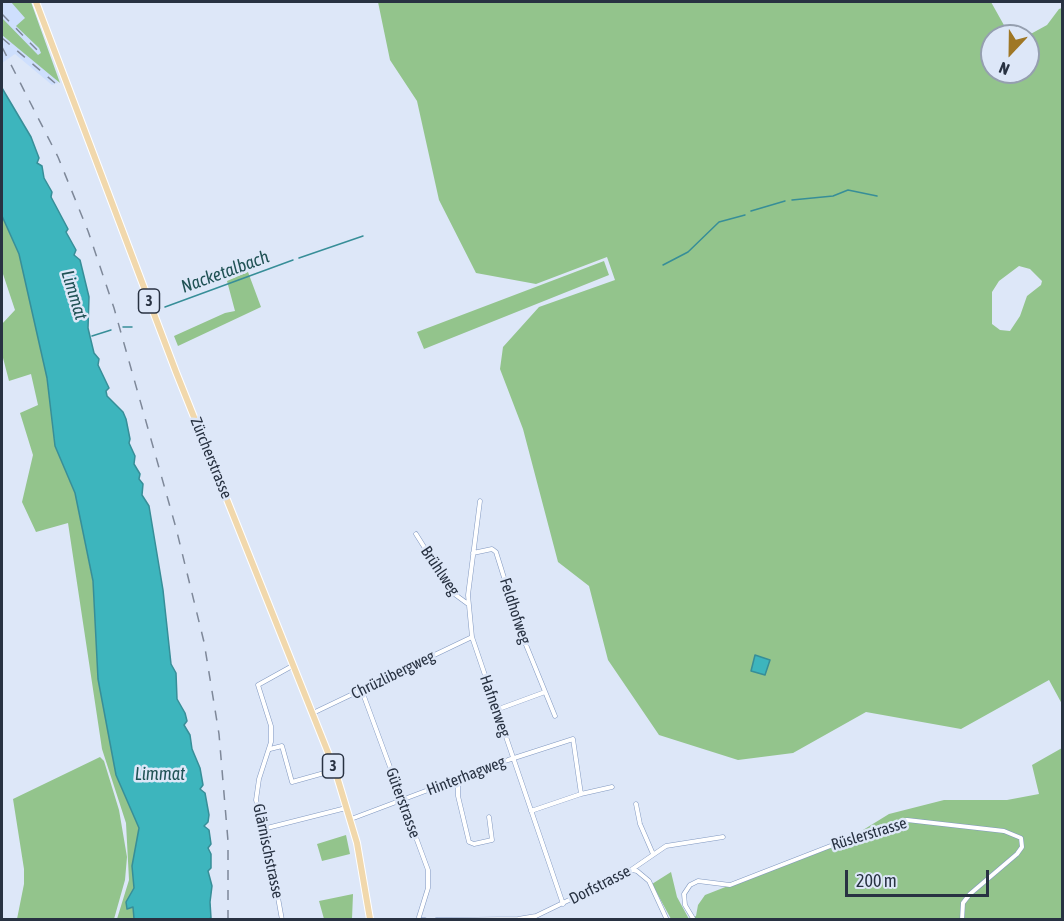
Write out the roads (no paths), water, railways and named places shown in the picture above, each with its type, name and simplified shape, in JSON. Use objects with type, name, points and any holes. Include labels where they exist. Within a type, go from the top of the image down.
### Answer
[{"type":"main road","name":"Zürcherstrasse","points":[[36,2],[176,372],[335,770],[351,819],[369,919]]},
{"type":"main road","points":[[369,919],[376,920]]},
{"type":"street","name":"Hafnerweg","points":[[480,501],[468,604],[472,637],[563,904]]},
{"type":"street","name":"Brühlweg","points":[[416,534],[453,593],[468,604]]},
{"type":"street","name":"Feldhofweg","points":[[473,553],[492,549],[496,552],[522,635],[555,716]]},
{"type":"street","name":"Chrüzlibergweg","points":[[313,713],[472,637]]},
{"type":"street","name":"Glärnischstrasse","points":[[282,920],[258,812],[257,789],[270,749],[269,719],[258,685],[294,664]]},
{"type":"street","name":"Güterstrasse","points":[[363,691],[428,870],[428,888],[421,919]]},
{"type":"street","points":[[496,710],[545,692]]},
{"type":"street","name":"Hinterhagweg","points":[[351,819],[562,740],[573,739],[581,794]]},
{"type":"street","points":[[270,749],[282,746],[292,782],[335,770]]},
{"type":"street","points":[[458,779],[458,796],[470,842],[474,844],[492,840],[489,817]]},
{"type":"street","points":[[531,810],[612,787]]},
{"type":"street","points":[[636,804],[640,824],[653,854]]},
{"type":"street","points":[[263,829],[347,808]]},
{"type":"street","name":"Rüslerstrasse","points":[[693,920],[685,905],[684,894],[690,885],[698,881],[730,885],[833,845],[907,820],[1004,831],[1022,838],[1022,847],[1017,854],[970,894],[963,903],[962,920]]},
{"type":"street","name":"Dorfstrasse","points":[[436,920],[536,918],[631,870],[666,846],[723,837]]},
{"type":"street","points":[[631,870],[637,871],[649,881],[667,920]]},
{"type":"water","name":"Limmat","points":[[2,88],[31,137],[39,158],[37,163],[42,166],[44,178],[52,192],[51,197],[68,229],[66,232],[76,250],[74,255],[80,260],[89,297],[88,328],[94,353],[99,359],[98,365],[109,388],[106,391],[107,396],[123,412],[126,419],[129,443],[135,456],[134,464],[143,484],[142,495],[149,506],[163,590],[171,664],[176,673],[177,699],[185,713],[187,721],[184,725],[190,735],[192,749],[200,768],[203,785],[200,789],[205,793],[209,815],[208,822],[204,826],[209,830],[211,844],[208,848],[211,854],[211,868],[208,871],[212,886],[211,918],[209,919],[134,919],[133,907],[127,909],[126,902],[134,888],[132,866],[139,828],[116,775],[98,679],[93,581],[75,493],[55,446],[47,378],[19,254],[2,216]]},
{"type":"water","points":[[755,655],[770,660],[765,675],[751,671]]},
{"type":"waterway","points":[[792,200],[833,196],[848,190],[877,196]]},
{"type":"waterway","points":[[751,211],[785,201]]},
{"type":"waterway","points":[[663,265],[688,252],[719,222],[745,215]]},
{"type":"waterway","name":"Nacketalbach","points":[[299,258],[363,236]]},
{"type":"waterway","name":"Nacketalbach","points":[[165,307],[293,260]]},
{"type":"waterway","name":"Nacketalbach","points":[[123,327],[132,327]]},
{"type":"waterway","name":"Nacketalbach","points":[[92,336],[111,330]]},
{"type":"railway","points":[[2,14],[40,53]]},
{"type":"railway","points":[[2,38],[55,83]]},
{"type":"railway","points":[[2,47],[58,157],[88,231],[114,308],[176,528],[204,642],[219,734],[228,841],[228,920]]}]
